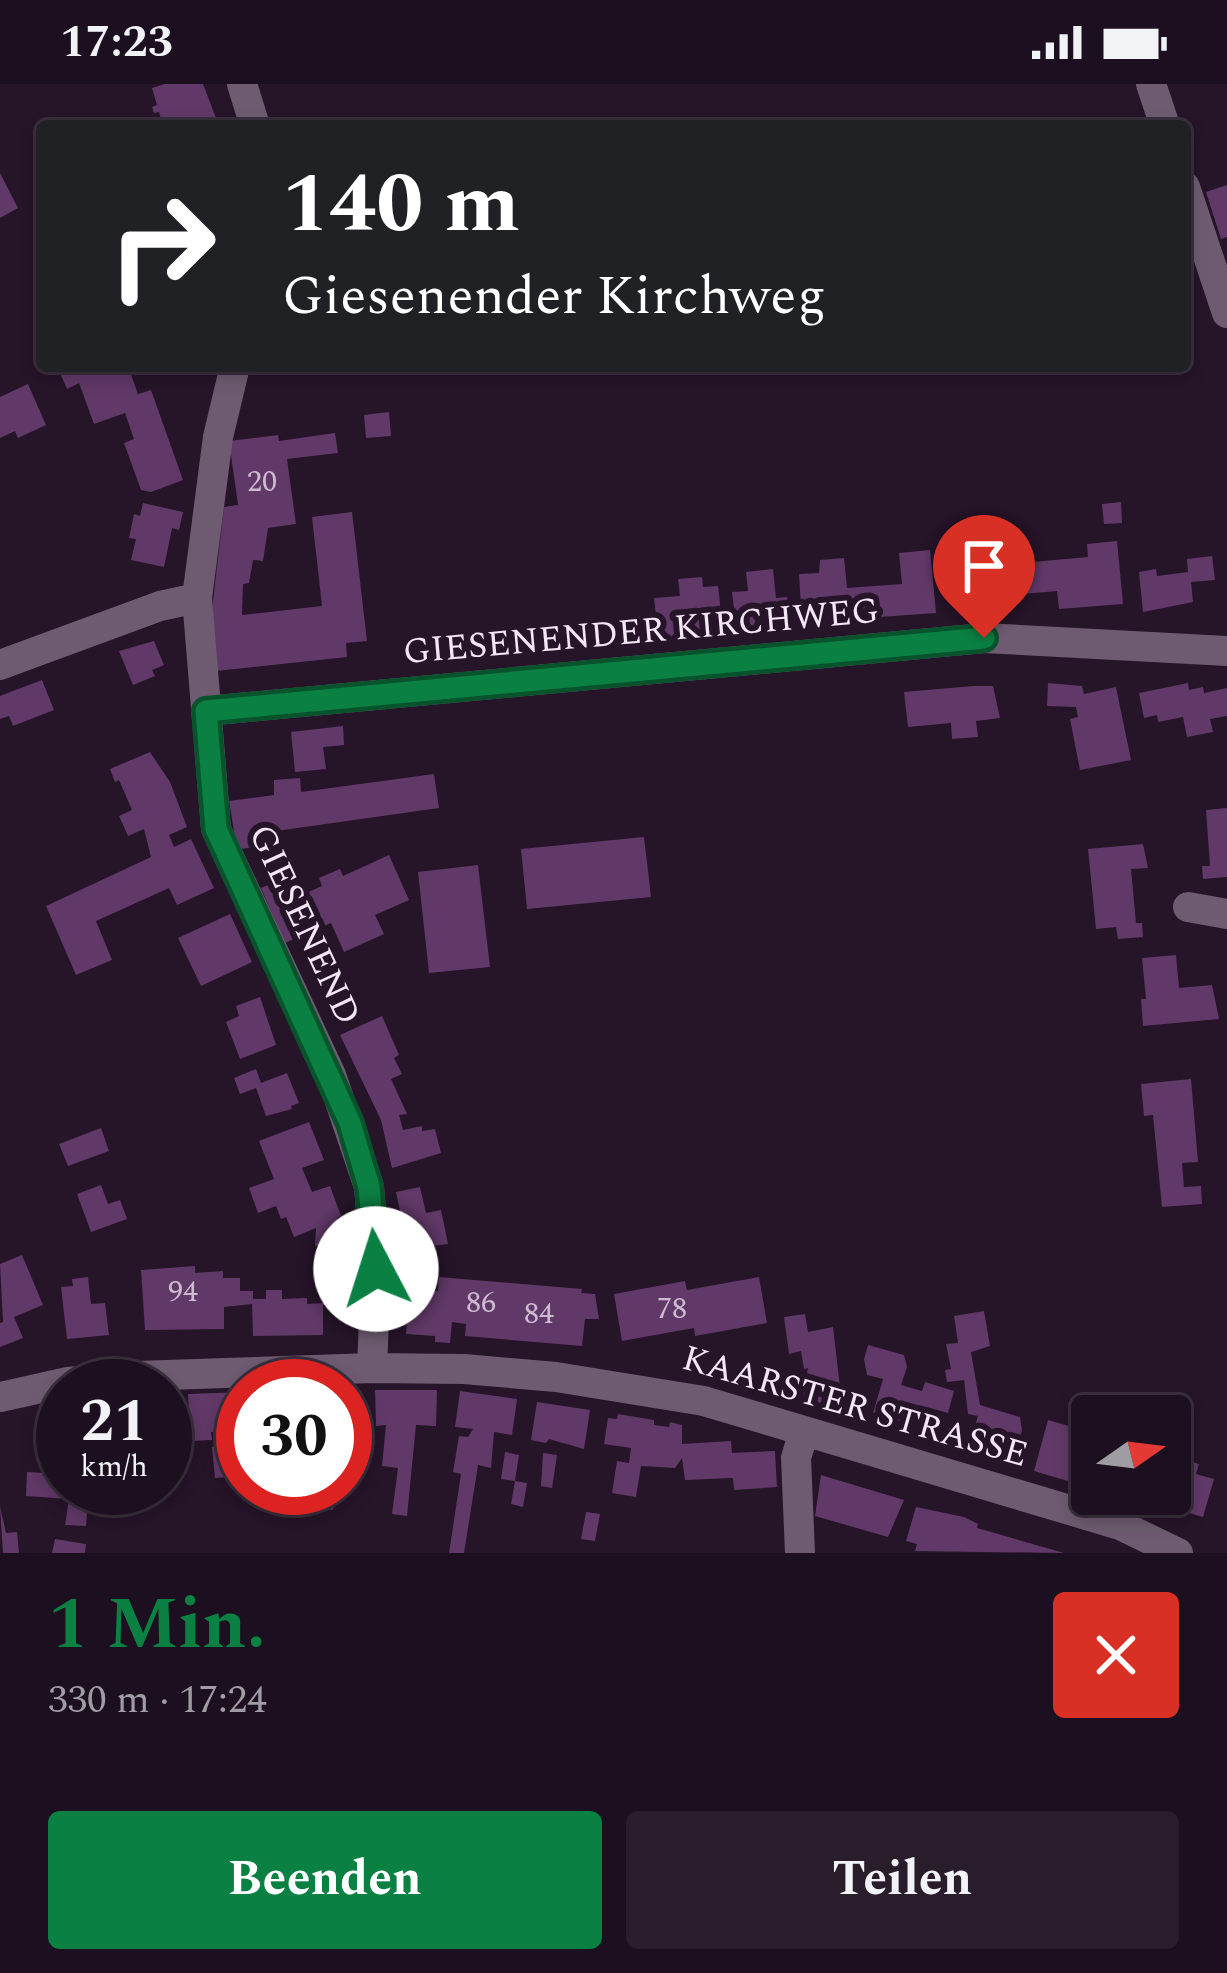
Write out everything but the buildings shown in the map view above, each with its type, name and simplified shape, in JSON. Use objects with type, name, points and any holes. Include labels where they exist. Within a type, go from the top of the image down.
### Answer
[{"type":"street","points":[[242,84],[253,120]]},
{"type":"street","points":[[1151,84],[1163,120]]},
{"type":"street","points":[[1191,205],[1227,313]]},
{"type":"street","name":"GIESENEND","points":[[234,372],[218,437],[197,598],[216,829],[331,1075],[369,1187],[376,1269],[372,1368]]},
{"type":"street","points":[[0,664],[160,606],[197,598]]},
{"type":"street","name":"GIESENENDER KIRCHWEG","points":[[206,711],[984,638],[1227,651]]},
{"type":"street","points":[[1188,907],[1227,914]]},
{"type":"street","name":"KAARSTER STRASSE","points":[[372,1368],[556,1377],[704,1401],[1120,1525],[1175,1552]]},
{"type":"street","name":"KAARSTER STRASSE","points":[[0,1396],[68,1382],[216,1373]]},
{"type":"street","points":[[800,1553],[796,1458],[804,1431]]},
{"type":"route","points":[[376,1269],[369,1187],[350,1123],[216,829],[206,711],[984,638]]}]
